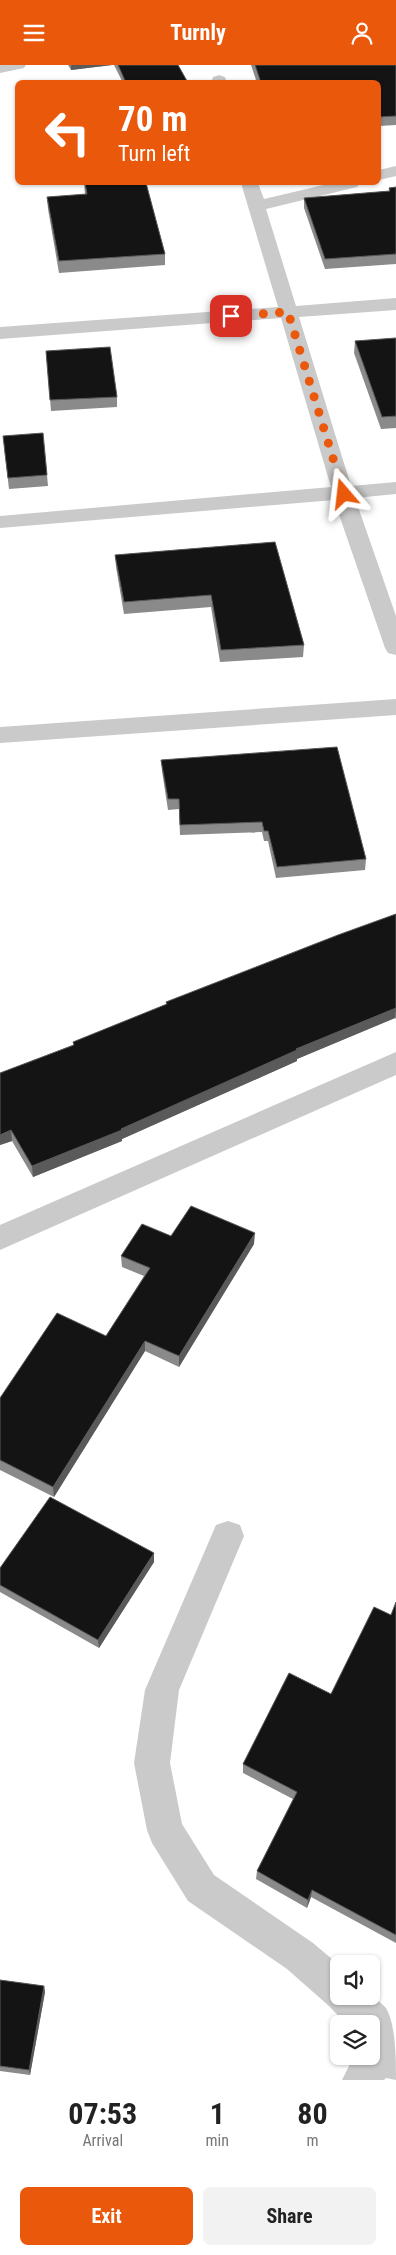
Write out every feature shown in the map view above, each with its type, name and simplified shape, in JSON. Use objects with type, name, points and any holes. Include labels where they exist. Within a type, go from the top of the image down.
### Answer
[{"type":"street","points":[[0,68],[18,65]]},
{"type":"street","points":[[381,175],[396,171]]},
{"type":"street","points":[[251,185],[344,494],[396,648]]},
{"type":"street","points":[[257,207],[343,185]]},
{"type":"street","points":[[0,333],[396,304]]},
{"type":"street","points":[[0,522],[344,494],[396,488]]},
{"type":"street","points":[[0,735],[396,707]]},
{"type":"street","points":[[0,1238],[396,1063]]},
{"type":"street","points":[[228,1536],[162,1690],[152,1763],[166,1830],[201,1888],[300,1956],[330,1983]]},
{"type":"street","points":[[354,2005],[373,2023],[378,2066]]},
{"type":"building","points":[[118,65],[178,65],[186,80],[125,80]]},
{"type":"building","points":[[255,65],[396,65],[396,116],[381,117],[381,80],[260,80]]},
{"type":"building","points":[[85,185],[147,185],[165,254],[59,261],[47,197],[87,194]]},
{"type":"building","points":[[396,187],[396,254],[325,259],[304,198],[390,191],[389,188]]},
{"type":"building","points":[[396,338],[396,416],[382,417],[355,341]]},
{"type":"building","points":[[110,347],[117,397],[50,400],[46,351]]},
{"type":"building","points":[[43,433],[47,475],[8,478],[3,436]]},
{"type":"building","points":[[275,542],[304,645],[221,650],[211,595],[124,602],[115,555]]},
{"type":"building","points":[[337,747],[366,859],[277,867],[268,831],[264,831],[262,822],[180,825],[179,799],[168,799],[161,760]]},
{"type":"building","points":[[396,914],[396,1008],[296,1049],[122,1130],[32,1166],[11,1130],[0,1135],[0,1073],[74,1045],[73,1042],[167,1004],[166,1002]]},
{"type":"building","points":[[191,1206],[255,1233],[179,1356],[145,1341],[53,1487],[0,1460],[0,1398],[57,1313],[106,1336],[150,1268],[121,1256],[142,1224],[171,1236]]},
{"type":"building","points":[[50,1497],[154,1553],[98,1640],[0,1585],[0,1568]]},
{"type":"building","points":[[396,1602],[396,1935],[312,1890],[308,1900],[257,1871],[297,1792],[243,1764],[289,1673],[331,1694],[374,1607],[391,1615]]},
{"type":"building","points":[[0,1980],[44,1986],[29,2070],[0,2066]]},
{"type":"route","points":[[231,316],[288,312],[344,494]]}]
